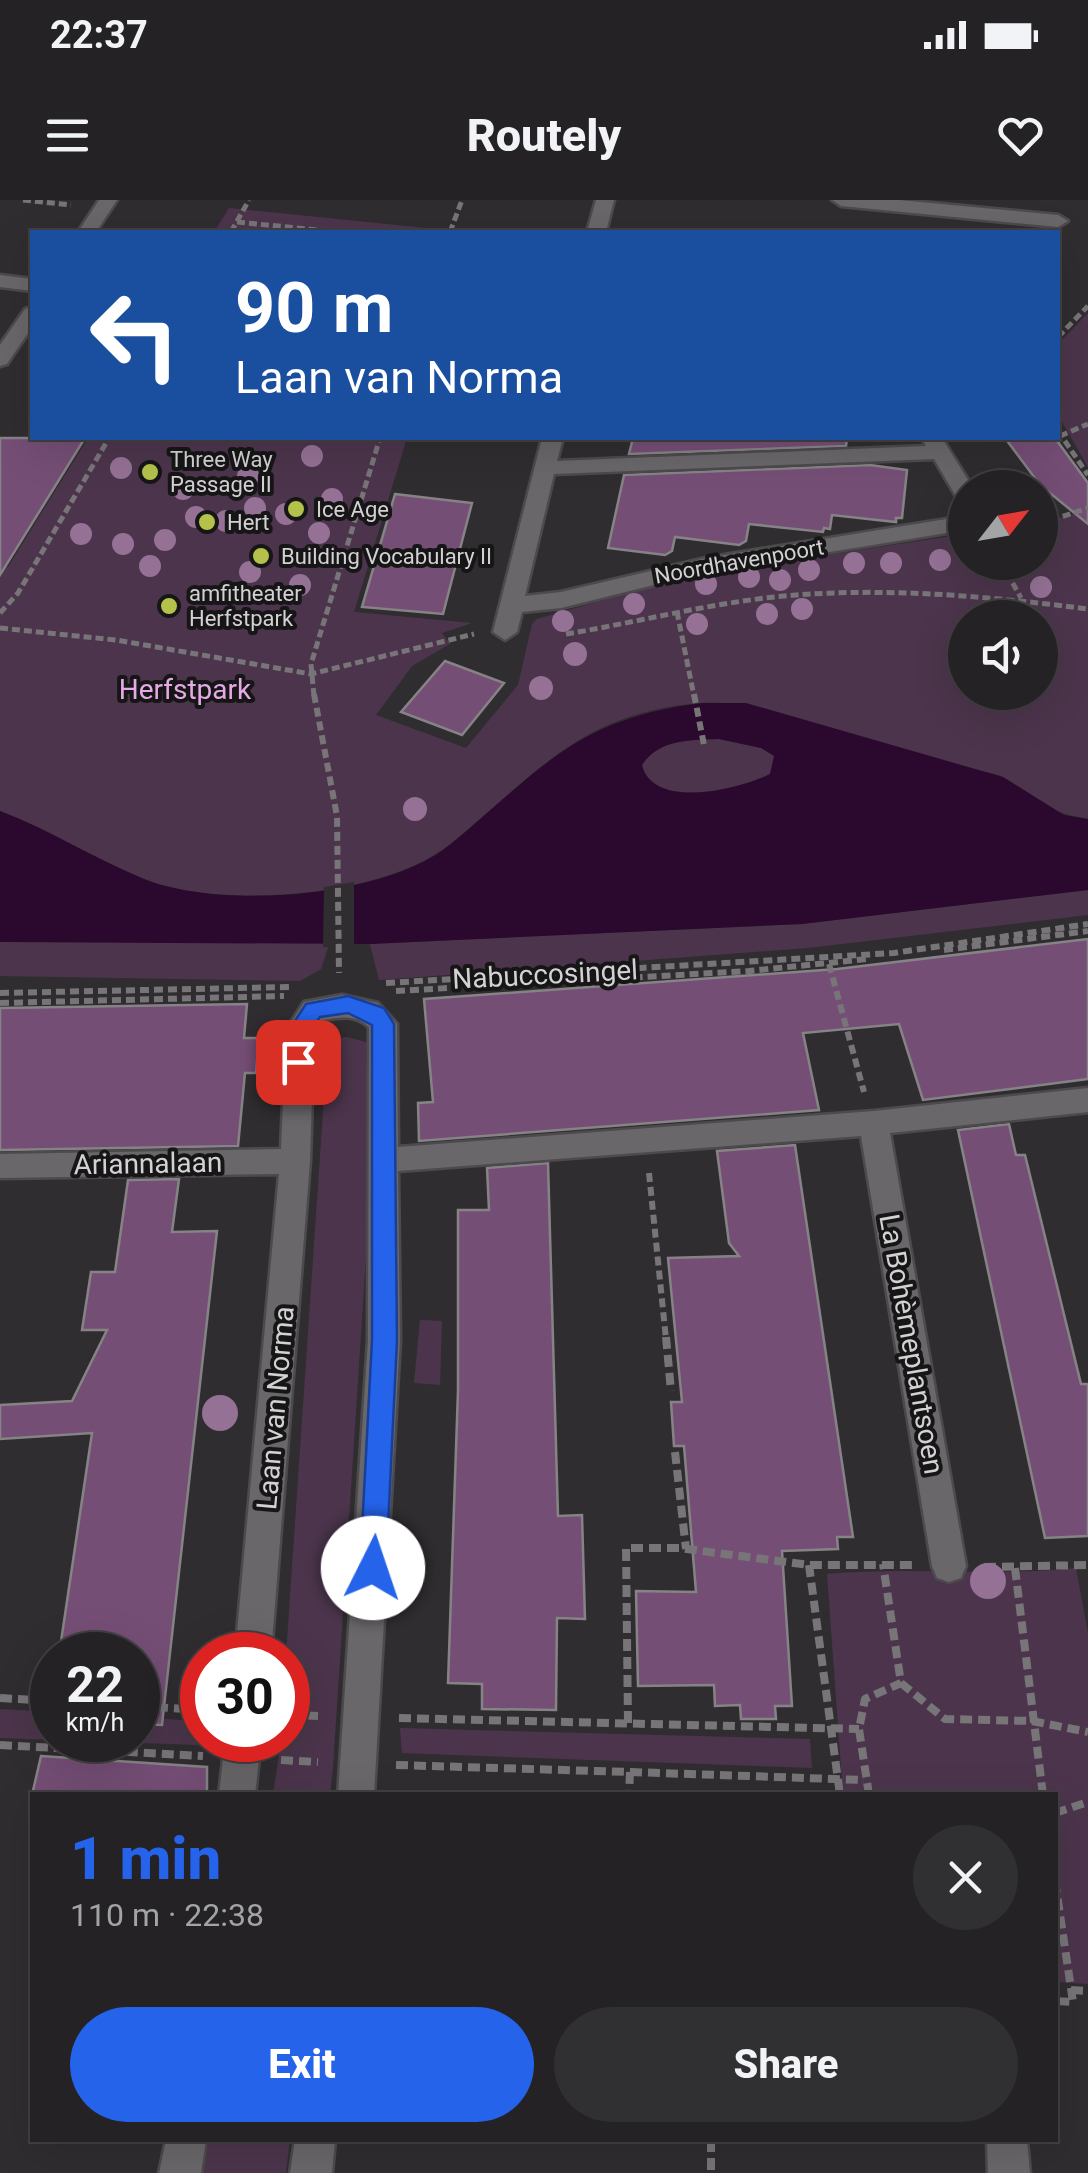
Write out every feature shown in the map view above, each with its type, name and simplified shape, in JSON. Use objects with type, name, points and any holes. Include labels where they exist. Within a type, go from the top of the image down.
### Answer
[{"type":"street","points":[[597,230],[604,200]]},
{"type":"street","points":[[841,200],[1065,219],[1035,230]]},
{"type":"street","points":[[88,230],[106,204]]},
{"type":"street","points":[[0,281],[30,284]]},
{"type":"street","points":[[0,360],[30,316]]},
{"type":"street","points":[[505,632],[552,440]]},
{"type":"street","points":[[545,468],[936,445],[951,470]]},
{"type":"street","name":"Noordhavenpoort","points":[[514,604],[561,600],[706,565],[948,526]]},
{"type":"street","name":"Laan van Norma","points":[[255,1632],[295,1161],[300,1030],[314,1010],[348,1004],[376,1014],[383,1024],[387,1160],[384,1340],[356,1792]]},
{"type":"street","points":[[387,1160],[874,1123],[1088,1100]]},
{"type":"street","name":"La Bohèmeplantsoen","points":[[874,1123],[949,1566]]},
{"type":"street","name":"Ariannalaan","points":[[0,1166],[295,1161]]},
{"type":"street","points":[[236,1792],[240,1762]]},
{"type":"street","points":[[180,2173],[186,2142]]},
{"type":"street","points":[[311,2173],[314,2142]]},
{"type":"street","points":[[1006,2142],[1009,2173]]},
{"type":"path","points":[[23,200],[106,204]]},
{"type":"path","points":[[232,230],[250,200]]},
{"type":"path","points":[[451,230],[462,200]]},
{"type":"path","points":[[237,222],[318,230]]},
{"type":"path","points":[[1060,334],[1088,306]]},
{"type":"path","points":[[1060,433],[1088,424]]},
{"type":"path","points":[[1060,437],[1088,475]]},
{"type":"path","points":[[0,613],[18,592],[109,440]]},
{"type":"path","points":[[338,970],[337,816],[312,691],[312,656],[379,440]]},
{"type":"path","points":[[1058,518],[1088,508]]},
{"type":"path","points":[[1011,580],[1021,600]]},
{"type":"path","points":[[677,612],[698,698],[704,745]]},
{"type":"path","points":[[379,988],[828,961],[1088,928]]},
{"type":"path","points":[[828,961],[874,1123]]},
{"type":"path","points":[[0,993],[302,986]]},
{"type":"path","points":[[0,1003],[289,996]]},
{"type":"path","points":[[646,1140],[671,1391]]},
{"type":"path","points":[[675,1452],[686,1549]]},
{"type":"path","points":[[628,1724],[626,1548],[686,1549],[810,1565],[1088,1565]]},
{"type":"path","points":[[883,1564],[901,1683],[945,1719],[1032,1722],[1088,1732]]},
{"type":"path","points":[[810,1565],[840,1792]]},
{"type":"path","points":[[1015,1568],[1043,1792]]},
{"type":"path","points":[[868,1792],[859,1730],[865,1699],[901,1683]]},
{"type":"path","points":[[0,1698],[30,1700]]},
{"type":"path","points":[[310,1715],[859,1730]]},
{"type":"path","points":[[630,1772],[864,1780]]},
{"type":"path","points":[[1058,1813],[1088,1802]]},
{"type":"path","points":[[1058,1903],[1073,2002],[1058,2002]]},
{"type":"path","points":[[1070,1990],[1088,1991]]},
{"type":"path","points":[[711,2142],[711,2173]]},
{"type":"green space","points":[[229,208],[445,230],[215,230]]},
{"type":"green space","points":[[1088,313],[1088,467],[1060,418],[1060,342]]},
{"type":"green space","name":"Herfstpark","points":[[87,440],[406,440],[354,612],[472,623],[442,633],[450,644],[412,666],[376,715],[466,748],[518,685],[532,624],[537,619],[687,576],[948,537],[948,580],[1058,580],[1058,518],[1088,510],[1088,819],[1040,804],[995,774],[755,707],[720,703],[659,709],[591,733],[536,771],[450,844],[422,862],[345,887],[257,896],[176,889],[144,879],[0,811],[0,566],[8,567]]},
{"type":"green space","points":[[719,739],[761,748],[775,756],[770,774],[720,790],[680,792],[649,779],[642,765],[666,746]]},
{"type":"green space","points":[[1088,890],[1088,915],[808,948],[379,980],[370,944],[802,924]]},
{"type":"green space","points":[[0,942],[330,942],[321,969],[300,981],[0,976]]},
{"type":"green space","points":[[347,1037],[366,1042],[379,1055],[330,1792],[273,1792],[278,1762],[310,1762],[310,1632],[288,1632],[328,1039]]},
{"type":"green space","points":[[420,1320],[442,1321],[440,1385],[414,1383]]},
{"type":"green space","points":[[1076,1568],[1088,1633],[1088,1984],[1058,1982],[1058,1792],[843,1792],[827,1574]]},
{"type":"green space","points":[[0,1709],[30,1711],[30,1739],[0,1738]]},
{"type":"green space","points":[[160,1719],[180,1720],[180,1744],[160,1744]]},
{"type":"green space","points":[[400,1728],[810,1739],[812,1768],[402,1753]]},
{"type":"green space","points":[[209,2142],[290,2142],[286,2173],[202,2173]]},
{"type":"shaded area","points":[[703,703],[746,703],[1003,777],[1064,815],[1088,819],[1088,890],[802,924],[370,944],[0,942],[0,811],[144,879],[177,889],[258,896],[346,887],[422,862],[451,844],[564,751],[592,734],[660,710]],"holes":[[[719,739],[761,748],[774,756],[770,774],[720,790],[680,792],[663,788],[649,779],[642,765],[657,750],[686,741]]]},
{"type":"pier","points":[[354,882],[354,948],[323,947],[324,887]]},
{"type":"building","points":[[0,438],[84,440],[0,575]]},
{"type":"building","points":[[632,440],[847,440],[846,446],[629,454]]},
{"type":"building","points":[[1006,440],[1056,440],[1088,483],[1088,524],[1058,500],[1058,470],[1029,470]]},
{"type":"building","points":[[870,465],[907,470],[902,518],[896,518],[896,522],[832,515],[830,529],[824,528],[823,532],[749,524],[746,541],[739,545],[675,537],[672,551],[665,555],[608,548],[624,475]]},
{"type":"building","points":[[395,494],[472,503],[443,614],[362,607]]},
{"type":"building","points":[[445,661],[504,683],[462,735],[401,712]]},
{"type":"building","points":[[1088,939],[1088,1079],[923,1100],[899,1024],[803,1033],[819,1110],[419,1141],[418,1103],[433,1102],[424,999],[837,969]]},
{"type":"building","points":[[247,1004],[244,1038],[259,1038],[256,1073],[245,1073],[238,1146],[0,1150],[0,1008]]},
{"type":"building","points":[[1009,1124],[1016,1155],[1025,1155],[1081,1384],[1088,1384],[1088,1536],[1045,1538],[958,1130]]},
{"type":"building","points":[[795,1145],[853,1537],[837,1537],[838,1549],[782,1551],[792,1706],[775,1706],[776,1719],[741,1719],[740,1705],[715,1706],[714,1685],[638,1686],[636,1591],[696,1592],[684,1446],[674,1446],[671,1402],[682,1402],[668,1258],[739,1256],[729,1243],[717,1151]]},
{"type":"building","points":[[548,1163],[558,1516],[582,1515],[585,1619],[557,1618],[556,1710],[482,1709],[482,1684],[448,1683],[458,1390],[458,1210],[489,1210],[487,1168]]},
{"type":"building","points":[[179,1179],[172,1232],[217,1231],[162,1725],[160,1632],[62,1632],[92,1433],[0,1439],[0,1405],[72,1401],[107,1330],[82,1330],[91,1272],[115,1272],[128,1180]]},
{"type":"building","points":[[40,1762],[132,1762],[207,1767],[207,1792],[33,1792]]},
{"type":"place","name":"Three Way Passage II","points":[[150,472]]},
{"type":"place","name":"Ice Age","points":[[296,509]]},
{"type":"place","name":"Hert","points":[[207,522]]},
{"type":"place","name":"Building Vocabulary II","points":[[261,556]]},
{"type":"place","name":"amfitheater Herfstpark","points":[[169,606]]},
{"type":"route","points":[[298,1062],[300,1030],[314,1010],[348,1004],[376,1014],[383,1024],[387,1160],[384,1340],[373,1568]]}]
